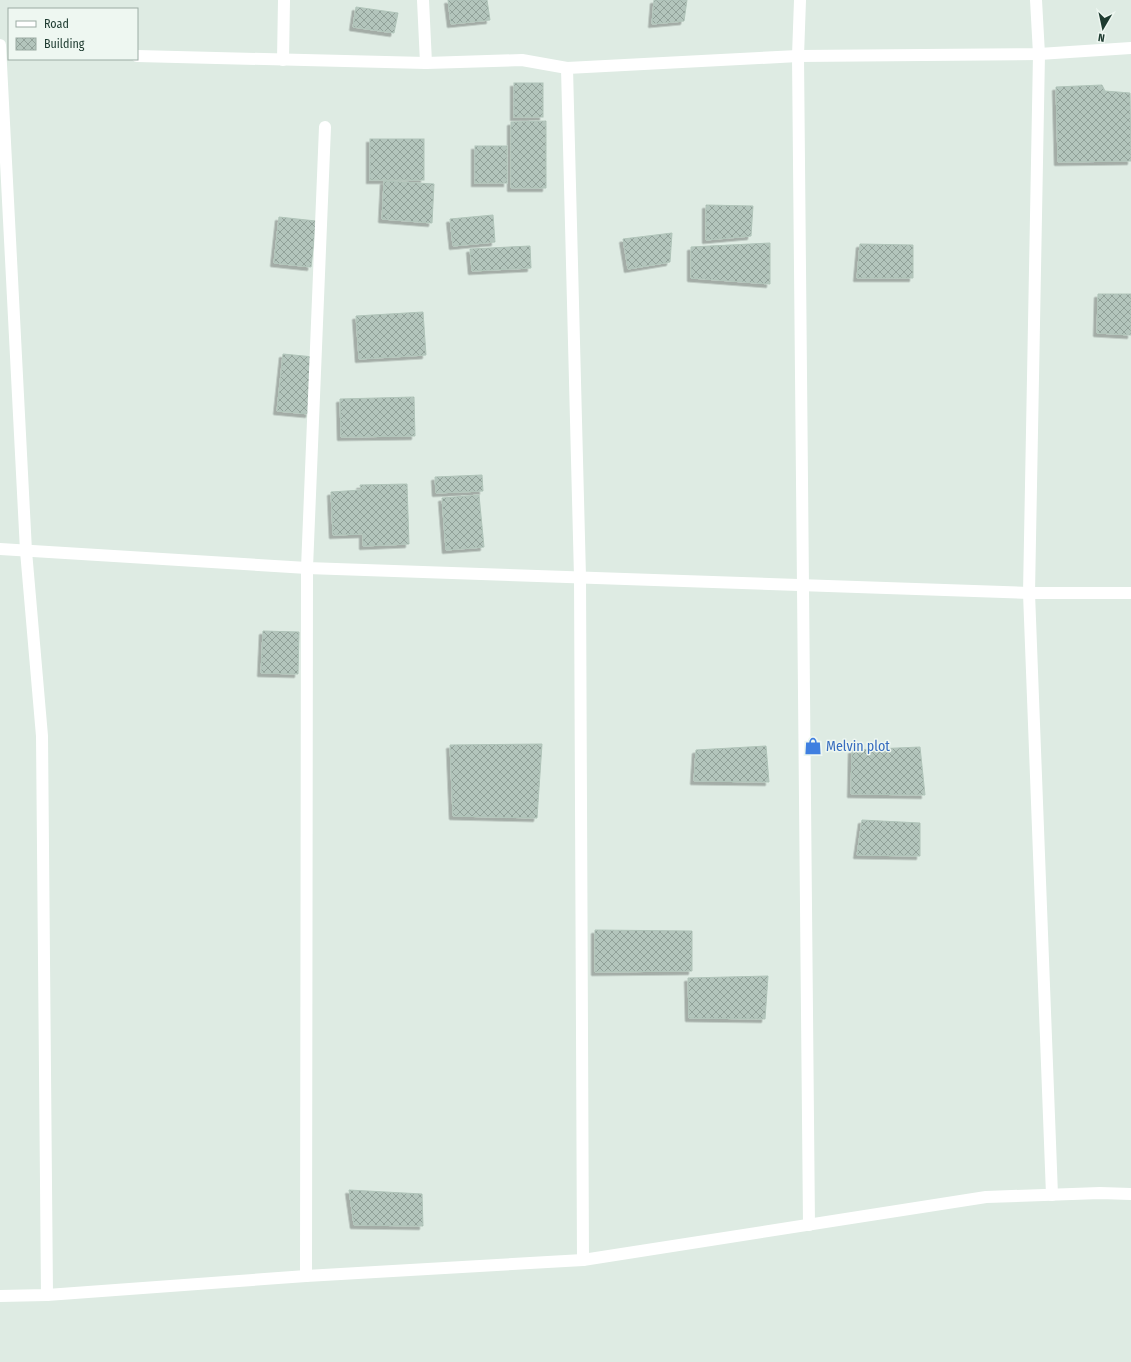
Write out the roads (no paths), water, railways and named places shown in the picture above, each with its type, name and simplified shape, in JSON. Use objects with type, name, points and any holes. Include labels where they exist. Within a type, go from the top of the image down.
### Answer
[{"type":"street","points":[[283,60],[284,0]]},
{"type":"street","points":[[422,0],[426,63]]},
{"type":"street","points":[[800,0],[798,56],[809,1225]]},
{"type":"street","points":[[1036,0],[1039,54],[1030,593],[1052,1195]]},
{"type":"street","points":[[0,45],[26,551],[42,736],[48,1295]]},
{"type":"street","points":[[138,56],[426,63],[522,60],[567,68],[798,56],[1039,54],[1131,48]]},
{"type":"street","points":[[567,68],[580,577],[583,1260]]},
{"type":"street","points":[[306,1276],[307,568],[325,127]]},
{"type":"street","points":[[0,549],[307,568],[1030,593],[1131,593]]},
{"type":"street","points":[[0,1296],[48,1295],[306,1276],[583,1260],[986,1197],[1131,1194]]},
{"type":"place","name":"Melvin plot","points":[[813,746]]}]
